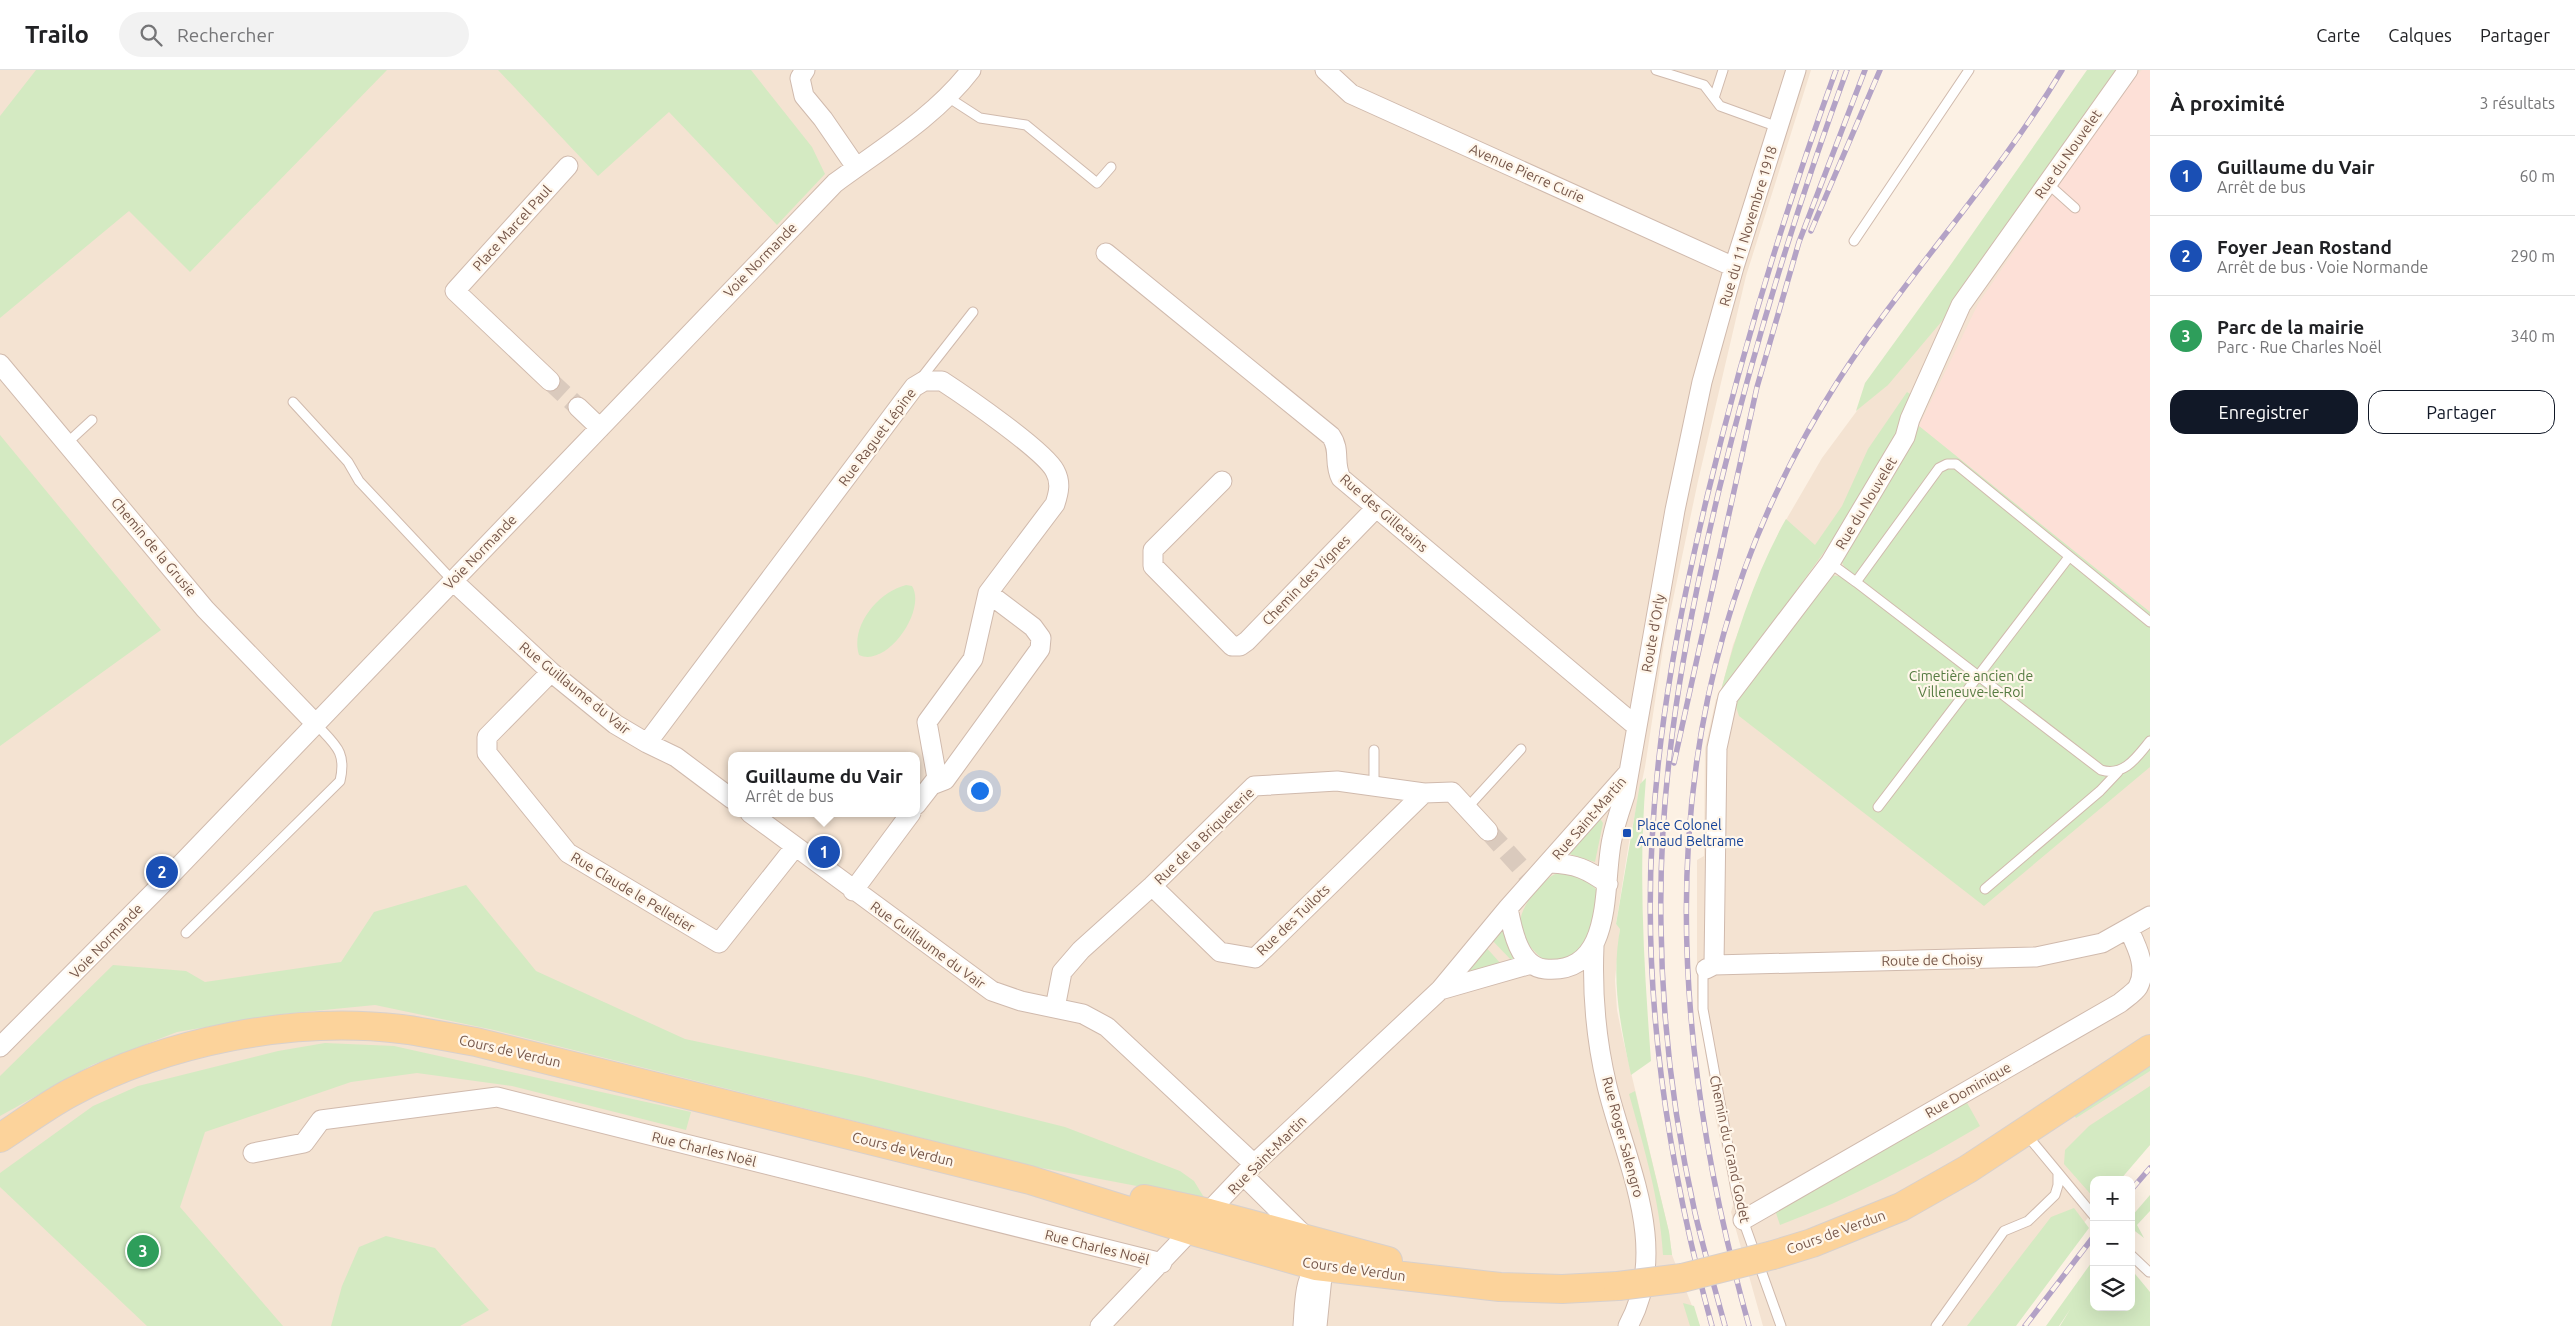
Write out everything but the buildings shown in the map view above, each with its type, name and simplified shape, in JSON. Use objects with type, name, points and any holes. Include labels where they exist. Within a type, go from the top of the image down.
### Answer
[{"type":"main road","name":"Cours de Verdun","points":[[0,1138],[70,1093],[126,1067],[173,1050],[257,1032],[306,1026],[401,1029],[476,1042],[1201,1222],[1311,1263],[1479,1285],[1562,1289],[1618,1286],[1682,1278],[1773,1255],[1846,1231],[1901,1208],[1968,1169],[2150,1049]]},
{"type":"main road","name":"Cours de Verdun","points":[[1311,1263],[1355,1252],[1479,1285]]},
{"type":"street","points":[[806,70],[800,78],[804,96],[823,119],[856,167]]},
{"type":"street","name":"Voie Normande","points":[[0,1047],[77,971],[835,183],[902,134],[946,96],[971,70]]},
{"type":"street","name":"Avenue Pierre Curie","points":[[1325,70],[1351,94],[1734,267]]},
{"type":"street","name":"Rue du 11 Novembre 1918","points":[[1702,382],[1734,267],[1796,70]]},
{"type":"street","name":"Rue du Nouvelet","points":[[1710,967],[1717,748],[1728,696],[1830,563],[1905,437],[1910,419],[1961,305],[2128,70]]},
{"type":"street","name":"Place Marcel Paul","points":[[550,381],[455,291],[568,166]]},
{"type":"street","name":"Rue des Gilletains","points":[[1106,253],[1331,436],[1338,451],[1336,463],[1341,478],[1636,726]]},
{"type":"street","name":"Chemin de la Grusie","points":[[0,364],[205,608],[316,723]]},
{"type":"street","name":"Rue Raguet Lépine","points":[[647,743],[914,387],[924,381],[942,381],[1048,460],[1055,471],[1059,483],[1055,504],[988,593],[973,659],[927,722],[937,778],[932,785]]},
{"type":"street","name":"Route d'Orly","points":[[1608,884],[1611,840],[1625,795],[1675,510],[1702,382]]},
{"type":"street","points":[[578,407],[600,428]]},
{"type":"street","name":"Chemin des Vignes","points":[[1222,481],[1153,550],[1151,556],[1153,566],[1232,646],[1240,646],[1247,641],[1376,508]]},
{"type":"street","name":"Rue Guillaume du Vair","points":[[452,581],[551,672],[616,724],[647,743],[676,757],[728,796]]},
{"type":"street","points":[[920,800],[932,785],[945,780],[1040,649],[1041,638],[1033,627],[988,593]]},
{"type":"street","name":"Rue Claude le Pelletier","points":[[551,672],[487,737],[487,754],[568,853],[719,943],[795,847]]},
{"type":"street","name":"Rue Saint-Martin","points":[[1550,863],[1628,773]]},
{"type":"street","name":"Rue de la Briqueterie","points":[[1055,1008],[1062,972],[1081,950],[1152,886],[1254,786],[1337,780],[1424,793],[1452,792],[1488,831]]},
{"type":"street","name":"Rue des Tuilots","points":[[1152,886],[1220,952],[1254,958],[1424,793]]},
{"type":"street","name":"Rue Guillaume du Vair","points":[[755,817],[853,891],[992,991],[1021,1001],[1083,1014],[1107,1027],[1249,1170],[1311,1263]]},
{"type":"street","points":[[853,891],[908,817]]},
{"type":"street","points":[[1550,863],[1571,864],[1591,872],[1608,884],[1608,894],[1594,946],[1578,962],[1563,970],[1542,969],[1531,964],[1517,943],[1508,908],[1550,863]]},
{"type":"street","name":"Rue Saint-Martin","points":[[1100,1326],[1249,1170],[1440,990],[1508,908]]},
{"type":"street","name":"Route de Choisy","points":[[1710,967],[2036,957],[2102,944],[2129,930],[2150,916]]},
{"type":"street","name":"Rue Dominique","points":[[1743,1220],[2120,1003],[2138,987],[2142,970],[2140,953],[2129,930]]},
{"type":"street","name":"Rue Roger Salengro","points":[[1594,946],[1592,984],[1607,1086],[1641,1199],[1647,1255],[1644,1287],[1628,1326]]},
{"type":"street","name":"Rue Saint-Martin","points":[[1440,990],[1531,964]]},
{"type":"street","name":"Rue Charles Noël","points":[[253,1153],[304,1143],[321,1120],[498,1097],[1162,1263]]},
{"type":"street","points":[[1303,1326],[1311,1263]]},
{"type":"street","points":[[1311,1263],[1317,1326]]},
{"type":"lane","points":[[1656,70],[1704,85],[1720,106],[1778,127]]},
{"type":"lane","points":[[1714,98],[1723,70]]},
{"type":"lane","points":[[1854,241],[1969,70]]},
{"type":"lane","points":[[946,96],[980,118],[1026,125],[1097,182],[1111,168]]},
{"type":"lane","points":[[2047,183],[2075,208]]},
{"type":"lane","points":[[914,387],[972,312]]},
{"type":"lane","points":[[294,402],[348,462],[359,481],[452,581]]},
{"type":"lane","points":[[67,443],[92,420]]},
{"type":"lane","points":[[1856,582],[1939,468],[1947,464],[1956,464],[2150,622]]},
{"type":"lane","points":[[1878,808],[2069,556]]},
{"type":"lane","points":[[1830,563],[2101,770],[2109,773],[2118,772]]},
{"type":"lane","points":[[186,933],[340,781],[343,765],[340,751],[316,723]]},
{"type":"lane","points":[[1985,889],[2100,791],[2118,772],[2135,760],[2150,741]]},
{"type":"lane","points":[[1467,808],[1521,749]]},
{"type":"lane","points":[[1374,750],[1374,786]]},
{"type":"lane","name":"Chemin du Grand Godet","points":[[1710,967],[1703,973],[1702,1009],[1736,1190],[1743,1220],[1781,1326]]},
{"type":"lane","points":[[2025,1132],[2090,1212]]},
{"type":"lane","points":[[1936,1326],[2004,1231],[2028,1222],[2055,1195],[2058,1185],[2058,1174]]},
{"type":"lane","points":[[2135,1259],[2149,1272]]},
{"type":"shaded area","points":[[0,70],[1811,70],[1746,276],[1698,481],[1664,642],[1645,767],[1629,842],[1616,924],[1620,928],[1615,980],[1617,1010],[1623,1039],[1669,1232],[1672,1255],[1700,1326],[0,1326]]},
{"type":"shaded area","points":[[2111,70],[2150,70],[2150,1145],[2100,1176],[2090,1176],[2090,1215],[2002,1326],[1763,1326],[1731,1212],[1734,1202],[1715,1116],[1697,997],[1697,860],[1704,856],[1705,749],[1716,699],[1719,698],[1733,645],[1779,532],[1822,458],[1876,385],[1956,288]]},
{"type":"shaded area","points":[[2142,70],[2150,70],[2150,613],[1919,426],[1978,304],[2129,83]]},
{"type":"green space","points":[[36,70],[387,70],[190,272],[129,211],[0,318],[0,116]]},
{"type":"green space","points":[[498,70],[751,70],[812,147],[825,174],[777,225],[669,112],[598,176]]},
{"type":"green space","points":[[2087,70],[2117,70],[1980,276],[1888,385],[1856,411],[1865,383],[1947,270]]},
{"type":"green space","points":[[1907,392],[1917,398],[1842,527],[1719,698],[1755,584],[1786,519],[1815,545],[1842,506],[1868,449]]},
{"type":"green space","name":"Cimetière ancien de Villeneuve-le-Roi","points":[[1919,426],[2150,612],[2150,767],[1984,906],[1739,716],[1735,704],[1829,575],[1839,576],[1845,568],[1840,559],[1906,452]]},
{"type":"green space","points":[[0,435],[161,630],[0,746]]},
{"type":"green space","points":[[906,585],[912,586],[915,596],[914,609],[902,634],[881,653],[870,657],[859,655],[857,644],[859,633],[869,612],[886,595]]},
{"type":"green space","points":[[1646,778],[1642,884],[1644,955],[1651,1061],[1631,1075],[1618,1002],[1616,966],[1620,929],[1616,924],[1640,784]]},
{"type":"green space","points":[[1599,817],[1603,823],[1595,862],[1569,854]]},
{"type":"green space","points":[[1557,873],[1581,878],[1600,894],[1595,925],[1587,945],[1573,958],[1561,961],[1544,960],[1528,943],[1520,927],[1523,910],[1528,901],[1546,881]]},
{"type":"green space","points":[[466,885],[536,971],[685,1039],[865,1077],[1065,1127],[1180,1171],[1194,1181],[1205,1199],[1037,1167],[494,1030],[375,1005],[283,1014],[177,1032],[92,1065],[0,1116],[0,1076],[113,965],[186,971],[205,982],[341,962],[374,912]]},
{"type":"green space","points":[[1502,924],[1515,953],[1512,961],[1491,939]]},
{"type":"green space","points":[[1484,945],[1502,965],[1461,980]]},
{"type":"green space","points":[[325,1043],[394,1046],[691,1112],[686,1130],[512,1086],[417,1073],[351,1082],[205,1132],[180,1207],[283,1326],[147,1326],[0,1187],[0,1173],[93,1106],[138,1086],[278,1051]]},
{"type":"green space","points":[[2150,1063],[2150,1071],[2076,1118],[2073,1113]]},
{"type":"green space","points":[[2150,1086],[2150,1145],[2123,1176],[2090,1176],[2090,1193],[2064,1164],[2065,1150],[2089,1126]]},
{"type":"green space","points":[[1635,1091],[1669,1232],[1672,1255],[1663,1255],[1655,1194],[1629,1094]]},
{"type":"green space","points":[[1966,1101],[1980,1126],[1882,1180],[1832,1204],[1780,1225],[1775,1210]]},
{"type":"green space","points":[[2150,1195],[2150,1211],[2137,1225],[2144,1238],[2135,1231],[2135,1212]]},
{"type":"green space","points":[[2074,1208],[2089,1228],[2016,1326],[1967,1326],[2051,1217]]},
{"type":"green space","points":[[386,1236],[435,1248],[489,1310],[460,1326],[331,1326],[342,1286],[359,1247]]},
{"type":"green space","points":[[2090,1265],[2090,1311],[2135,1311],[2135,1274],[2150,1292],[2150,1326],[2060,1326],[2071,1308],[2059,1326],[2046,1326]]},
{"type":"green space","points":[[1683,1303],[1694,1306],[1700,1326],[1690,1326]]},
{"type":"tunnel","points":[[550,381],[578,407]]},
{"type":"tunnel","points":[[1488,831],[1533,881]]},
{"type":"railway","points":[[1712,1326],[1683,1207],[1672,1147],[1656,1025],[1650,902],[1652,841],[1659,754],[1679,625],[1720,442],[1765,281],[1799,175],[1836,70]]},
{"type":"railway","points":[[1725,1326],[1698,1227],[1681,1142],[1670,1070],[1661,925],[1661,870],[1669,760],[1676,706],[1695,597],[1732,437],[1761,331],[1793,226],[1847,70]]},
{"type":"railway","points":[[1674,763],[1757,387],[1799,242],[1865,70]]},
{"type":"railway","points":[[1811,231],[1880,70]]},
{"type":"railway","points":[[1749,1326],[1719,1204],[1698,1082],[1687,962],[1688,842],[1703,724],[1732,607],[1776,493],[1838,381],[1893,303],[2009,150],[2062,70]]},
{"type":"railway","points":[[2135,1185],[2150,1168]]},
{"type":"railway","points":[[2025,1326],[2090,1241]]},
{"type":"place","name":"Place Colonel Arnaud Beltrame","points":[[1627,833]]},
{"type":"place","name":"Guillaume du Vair","points":[[824,852]]},
{"type":"place","name":"Foyer Jean Rostand","points":[[162,872]]},
{"type":"place","name":"Parc de la mairie","points":[[143,1251]]}]
